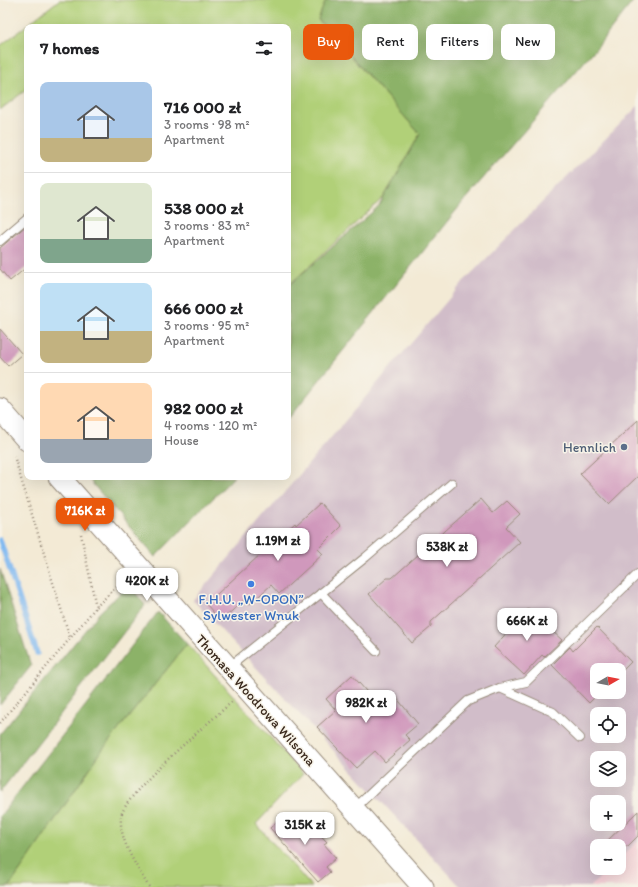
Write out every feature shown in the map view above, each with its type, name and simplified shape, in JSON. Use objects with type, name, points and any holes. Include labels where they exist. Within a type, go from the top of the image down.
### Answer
[{"type":"street","points":[[0,409],[20,447]]},
{"type":"street","name":"Thomasa Woodrowa Wilsona","points":[[62,480],[423,887]]},
{"type":"lane","points":[[0,241],[24,221]]},
{"type":"lane","points":[[228,668],[321,593],[452,483]]},
{"type":"lane","points":[[354,809],[468,702],[500,688],[526,682],[638,574]]},
{"type":"lane","points":[[321,593],[376,651]]},
{"type":"lane","points":[[500,688],[553,712],[580,738]]},
{"type":"path","points":[[20,447],[24,462]]},
{"type":"path","points":[[29,480],[70,638]]},
{"type":"path","points":[[80,530],[96,607]]},
{"type":"path","points":[[0,723],[96,607],[137,566]]},
{"type":"path","points":[[149,887],[122,836],[121,816],[129,799],[183,745],[247,689]]},
{"type":"shaded area","points":[[638,106],[638,841],[626,852],[626,839],[590,839],[590,875],[603,875],[590,887],[461,887],[193,600],[464,281]]},
{"type":"shaded area","points":[[638,841],[638,887],[590,887],[603,875],[626,875],[626,852]]},
{"type":"green space","points":[[59,0],[326,0],[318,20],[322,24],[303,24],[303,60],[354,60],[420,134],[384,197],[291,283],[291,24],[28,24]]},
{"type":"green space","points":[[326,0],[634,0],[598,46],[467,197],[291,415],[291,283],[379,206],[420,134],[354,60],[354,24],[322,24],[318,19]]},
{"type":"green space","points":[[24,27],[24,91],[0,110],[0,46]]},
{"type":"green space","points":[[90,480],[231,480],[155,557]]},
{"type":"green space","points":[[0,569],[31,666],[0,705]]},
{"type":"green space","points":[[129,585],[145,605],[0,792],[0,734],[100,612]]},
{"type":"green space","points":[[158,612],[187,644],[103,749],[9,887],[0,887],[0,816]]},
{"type":"green space","points":[[187,644],[303,774],[256,824],[312,887],[9,887],[103,749]]},
{"type":"building","points":[[24,228],[24,269],[10,281],[0,269],[0,248]]},
{"type":"building","points":[[0,329],[22,354],[8,366],[0,357]]},
{"type":"building","name":"Hennlich","points":[[638,420],[638,476],[609,504],[580,474]]},
{"type":"building","points":[[481,499],[493,513],[507,501],[520,514],[506,527],[520,542],[431,622],[431,627],[412,643],[369,594],[387,578],[392,578]]},
{"type":"building","points":[[320,503],[341,526],[318,549],[323,554],[279,594],[271,585],[250,604],[245,599],[221,621],[206,604],[295,523],[296,525]]},
{"type":"building","points":[[528,609],[562,640],[544,657],[542,655],[524,675],[494,647]]},
{"type":"building","points":[[597,627],[631,662],[626,667],[626,663],[590,663],[590,699],[593,699],[589,703],[552,665],[570,647],[573,651]]},
{"type":"building","points":[[352,675],[381,708],[395,696],[418,724],[405,735],[410,740],[385,762],[375,751],[356,768],[317,727],[336,710],[326,699]]},
{"type":"building","points":[[638,811],[638,836],[628,846],[626,846],[626,839],[609,839],[617,831],[626,831],[626,823]]},
{"type":"building","points":[[297,814],[310,828],[312,826],[327,842],[324,844],[336,858],[326,867],[330,872],[318,882],[270,828],[281,818],[286,823]]},
{"type":"waterway","points":[[0,540],[37,653]]},
{"type":"place","name":"Hennlich","points":[[624,447]]},
{"type":"place","name":"F.H.U. „W-OPON” Sylwester Wnuk","points":[[251,584]]}]
